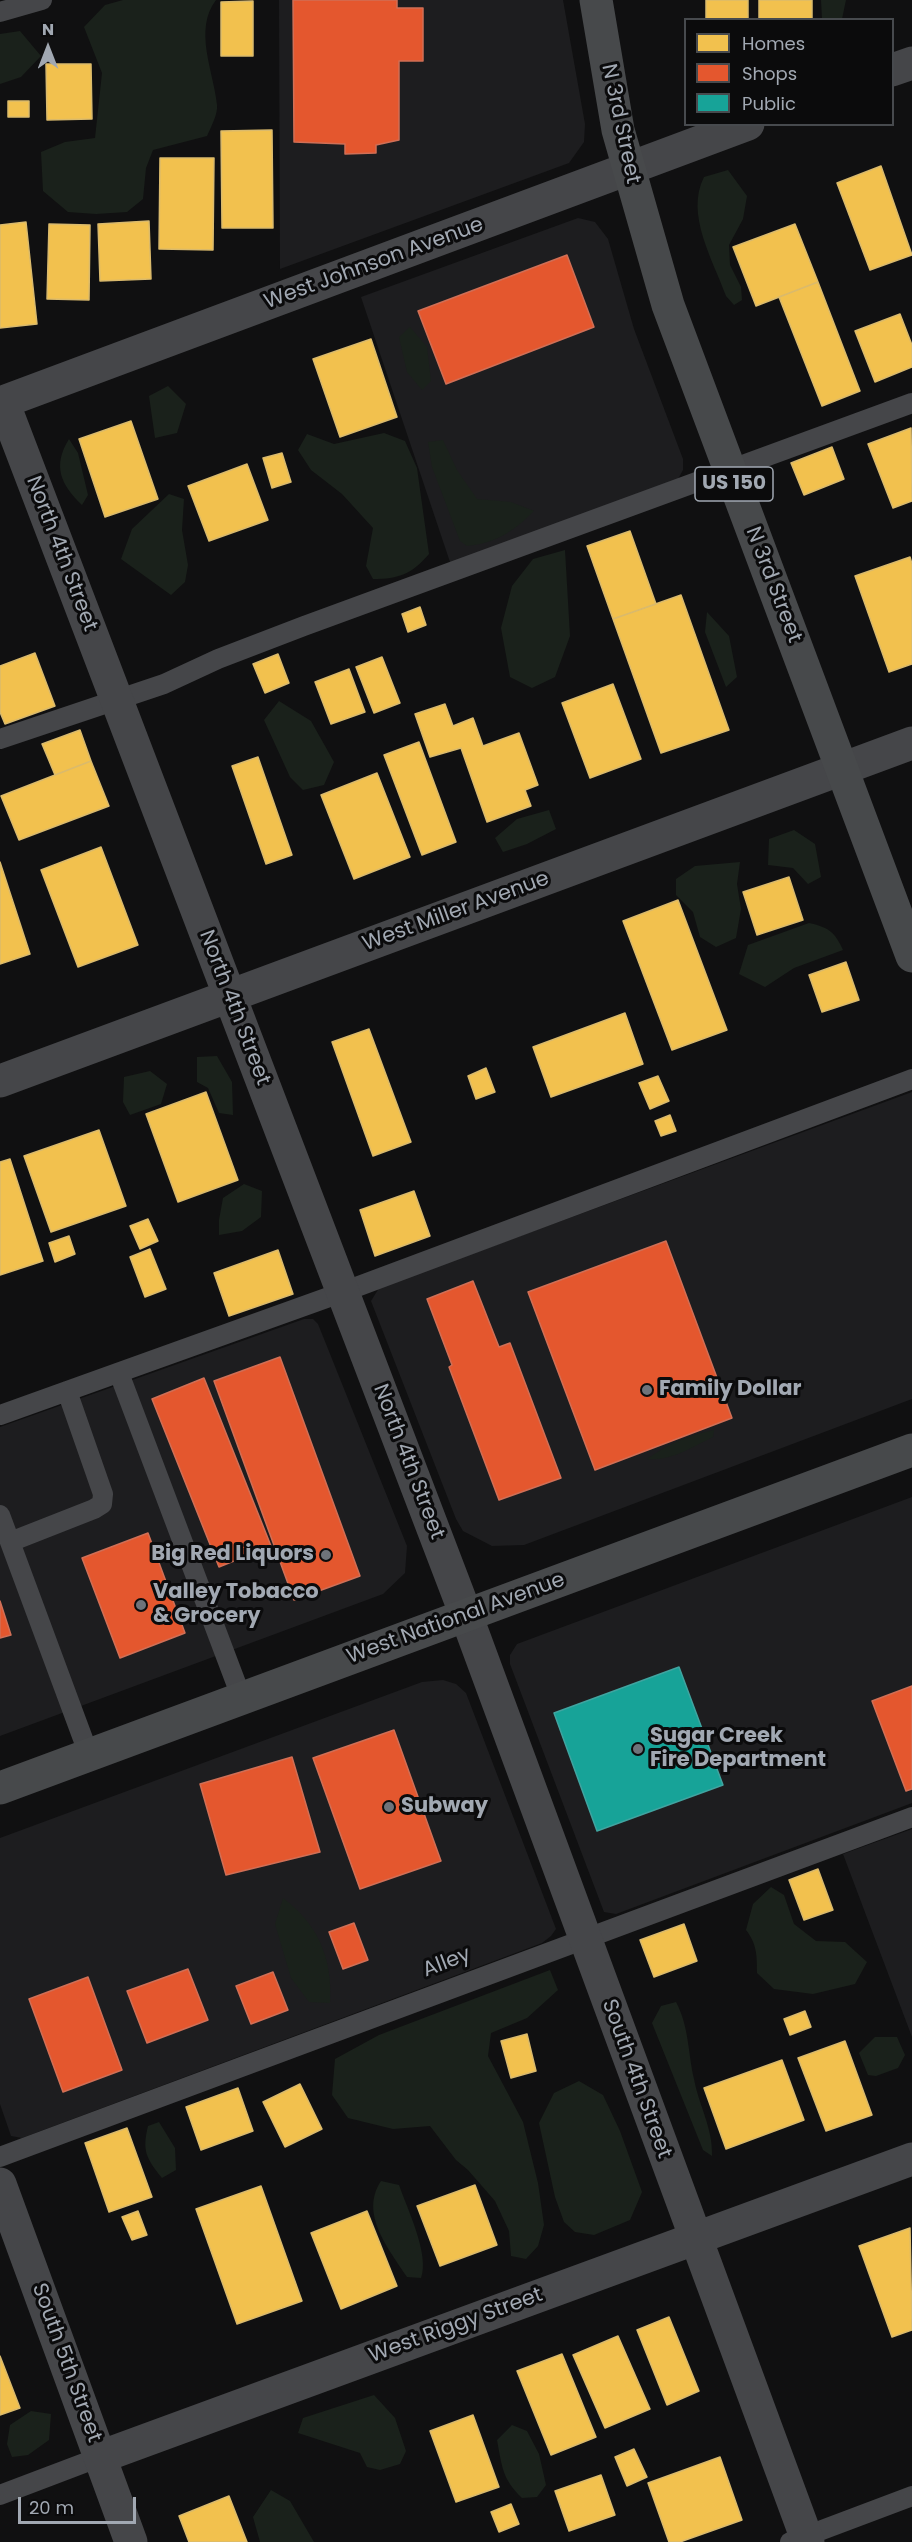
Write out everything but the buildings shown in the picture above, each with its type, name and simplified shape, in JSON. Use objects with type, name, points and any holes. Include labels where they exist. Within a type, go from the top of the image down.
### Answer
[{"type":"main road","name":"N 3rd Street","points":[[596,0],[618,130],[668,305],[912,956]]},
{"type":"main road","name":"West National Avenue","points":[[0,1788],[912,1450]]},
{"type":"street","points":[[894,69],[912,63]]},
{"type":"street","name":"West Johnson Avenue","points":[[1,402],[743,126]]},
{"type":"street","name":"North 4th Street","points":[[1,402],[466,1615]]},
{"type":"street","name":"West Miller Avenue","points":[[0,1081],[912,743]]},
{"type":"street","name":"South 4th Street","points":[[466,1615],[695,2238],[801,2540]]},
{"type":"street","name":"West Riggy Street","points":[[100,2457],[912,2158]]},
{"type":"street","name":"South 5th Street","points":[[0,2184],[131,2542]]},
{"type":"lane","points":[[0,12],[42,0]]},
{"type":"lane","points":[[0,739],[164,684],[218,659],[912,403]]},
{"type":"lane","points":[[0,1415],[343,1292],[912,1079]]},
{"type":"lane","points":[[119,1373],[242,1699]]},
{"type":"lane","points":[[10,1542],[102,1504],[103,1494],[67,1391]]},
{"type":"lane","points":[[0,1515],[89,1755]]},
{"type":"lane","name":"Alley","points":[[0,2157],[912,1817]]},
{"type":"lane","name":"West Riggy Street","points":[[0,2495],[100,2457]]},
{"type":"lane","points":[[801,2540],[912,2496]]},
{"type":"shaded area","points":[[123,0],[216,0],[209,12],[205,38],[217,105],[214,120],[207,136],[153,150],[146,168],[143,199],[127,212],[96,214],[68,212],[43,191],[41,152],[65,142],[95,138],[102,73],[84,27],[105,5]]},
{"type":"shaded area","points":[[279,0],[563,0],[585,124],[584,142],[569,163],[280,269]]},
{"type":"shaded area","points":[[821,0],[846,0],[842,18],[822,18]]},
{"type":"shaded area","points":[[20,31],[41,56],[21,77],[0,84],[0,34]]},
{"type":"shaded area","points":[[728,170],[747,196],[743,219],[729,245],[730,265],[741,287],[742,300],[734,305],[726,296],[708,252],[699,221],[698,206],[699,191],[704,177]]},
{"type":"shaded area","points":[[578,218],[595,222],[608,239],[634,329],[683,459],[683,470],[678,479],[451,565],[361,297]]},
{"type":"shaded area","points":[[410,327],[427,347],[431,381],[422,390],[407,372],[399,337]]},
{"type":"shaded area","points":[[168,386],[186,404],[177,433],[155,438],[149,396]]},
{"type":"shaded area","points":[[384,433],[405,441],[417,468],[429,554],[411,571],[390,578],[373,579],[366,566],[373,528],[342,494],[311,470],[298,450],[307,434],[334,444]]},
{"type":"shaded area","points":[[69,439],[78,453],[88,495],[82,505],[69,490],[61,475],[61,458]]},
{"type":"shaded area","points":[[443,440],[457,470],[477,499],[511,502],[534,511],[511,531],[495,539],[467,546],[460,541],[432,467],[428,442]]},
{"type":"shaded area","points":[[169,494],[184,499],[182,530],[188,565],[185,582],[171,595],[121,559],[132,529]]},
{"type":"shaded area","points":[[565,550],[570,636],[555,677],[532,688],[510,677],[501,628],[512,586],[533,559]]},
{"type":"shaded area","points":[[707,612],[729,636],[737,677],[726,687],[705,632]]},
{"type":"shaded area","points":[[279,701],[311,721],[334,762],[324,785],[303,790],[290,777],[264,720]]},
{"type":"shaded area","points":[[549,810],[556,829],[527,844],[503,852],[495,838],[517,819]]},
{"type":"shaded area","points":[[794,830],[815,844],[821,877],[808,884],[793,868],[768,865],[769,839]]},
{"type":"shaded area","points":[[740,862],[737,884],[741,909],[736,938],[716,947],[700,937],[693,912],[676,895],[676,879],[695,866]]},
{"type":"shaded area","points":[[809,923],[830,931],[843,950],[794,968],[765,987],[739,974],[748,945]]},
{"type":"shaded area","points":[[217,1056],[232,1082],[233,1115],[219,1113],[208,1088],[197,1082],[197,1057]]},
{"type":"shaded area","points":[[150,1071],[167,1084],[161,1104],[130,1115],[123,1102],[124,1077]]},
{"type":"shaded area","points":[[912,1092],[912,1399],[524,1545],[492,1546],[463,1531],[456,1519],[371,1301],[379,1288]]},
{"type":"shaded area","points":[[244,1184],[262,1191],[261,1217],[242,1231],[219,1235],[223,1198]]},
{"type":"shaded area","points":[[304,1319],[313,1319],[318,1324],[407,1546],[405,1573],[383,1594],[0,1736],[0,1427]]},
{"type":"shaded area","points":[[714,1430],[713,1437],[681,1453],[665,1458],[647,1459],[679,1441]]},
{"type":"shaded area","points":[[912,1497],[912,1803],[616,1914],[604,1912],[510,1664],[510,1655],[517,1644]]},
{"type":"shaded area","points":[[443,1680],[456,1684],[466,1693],[556,1929],[551,1936],[542,1943],[22,2138],[11,2136],[0,2104],[0,1838],[422,1682]]},
{"type":"shaded area","points":[[912,1829],[912,2037],[843,1854]]},
{"type":"shaded area","points":[[771,1887],[784,1895],[794,1924],[816,1941],[845,1942],[867,1962],[855,1984],[813,1994],[774,1989],[757,1973],[756,1950],[746,1930],[753,1904]]},
{"type":"shaded area","points":[[283,1898],[306,1919],[321,1944],[329,1972],[330,2003],[309,2002],[291,1978],[275,1924]]},
{"type":"shaded area","points":[[550,1970],[558,1990],[527,2018],[491,2033],[488,2056],[523,2122],[538,2183],[544,2225],[538,2246],[526,2259],[511,2256],[509,2231],[495,2201],[468,2170],[456,2160],[430,2126],[393,2129],[348,2118],[332,2095],[335,2059],[379,2035]]},
{"type":"shaded area","points":[[676,2002],[686,2030],[696,2089],[708,2126],[712,2156],[703,2150],[652,2023],[661,2006]]},
{"type":"shaded area","points":[[875,2037],[897,2037],[905,2055],[898,2068],[876,2076],[868,2075],[859,2053]]},
{"type":"shaded area","points":[[579,2081],[603,2095],[620,2131],[642,2192],[630,2220],[594,2235],[575,2232],[564,2222],[555,2197],[539,2123],[554,2093]]},
{"type":"shaded area","points":[[159,2122],[175,2148],[176,2170],[162,2178],[149,2159],[145,2142],[148,2126]]},
{"type":"shaded area","points":[[381,2181],[399,2185],[420,2245],[423,2268],[421,2278],[407,2277],[379,2231],[373,2206],[375,2193]]},
{"type":"shaded area","points":[[374,2395],[395,2418],[406,2451],[400,2464],[380,2470],[367,2467],[360,2453],[298,2433],[303,2418]]},
{"type":"shaded area","points":[[31,2411],[51,2414],[49,2440],[28,2455],[12,2457],[7,2444],[10,2425]]},
{"type":"shaded area","points":[[512,2425],[527,2431],[539,2454],[546,2485],[537,2497],[522,2498],[510,2485],[504,2472],[497,2440]]},
{"type":"shaded area","points":[[271,2490],[290,2501],[314,2542],[260,2542],[253,2517]]},
{"type":"place","name":"Family Dollar","points":[[647,1390]]},
{"type":"place","name":"Big Red Liquors","points":[[326,1555]]},
{"type":"place","name":"Valley Tobacco & Grocery","points":[[141,1605]]},
{"type":"place","name":"Sugar Creek Fire Department","points":[[638,1749]]},
{"type":"place","name":"Subway","points":[[389,1807]]}]
